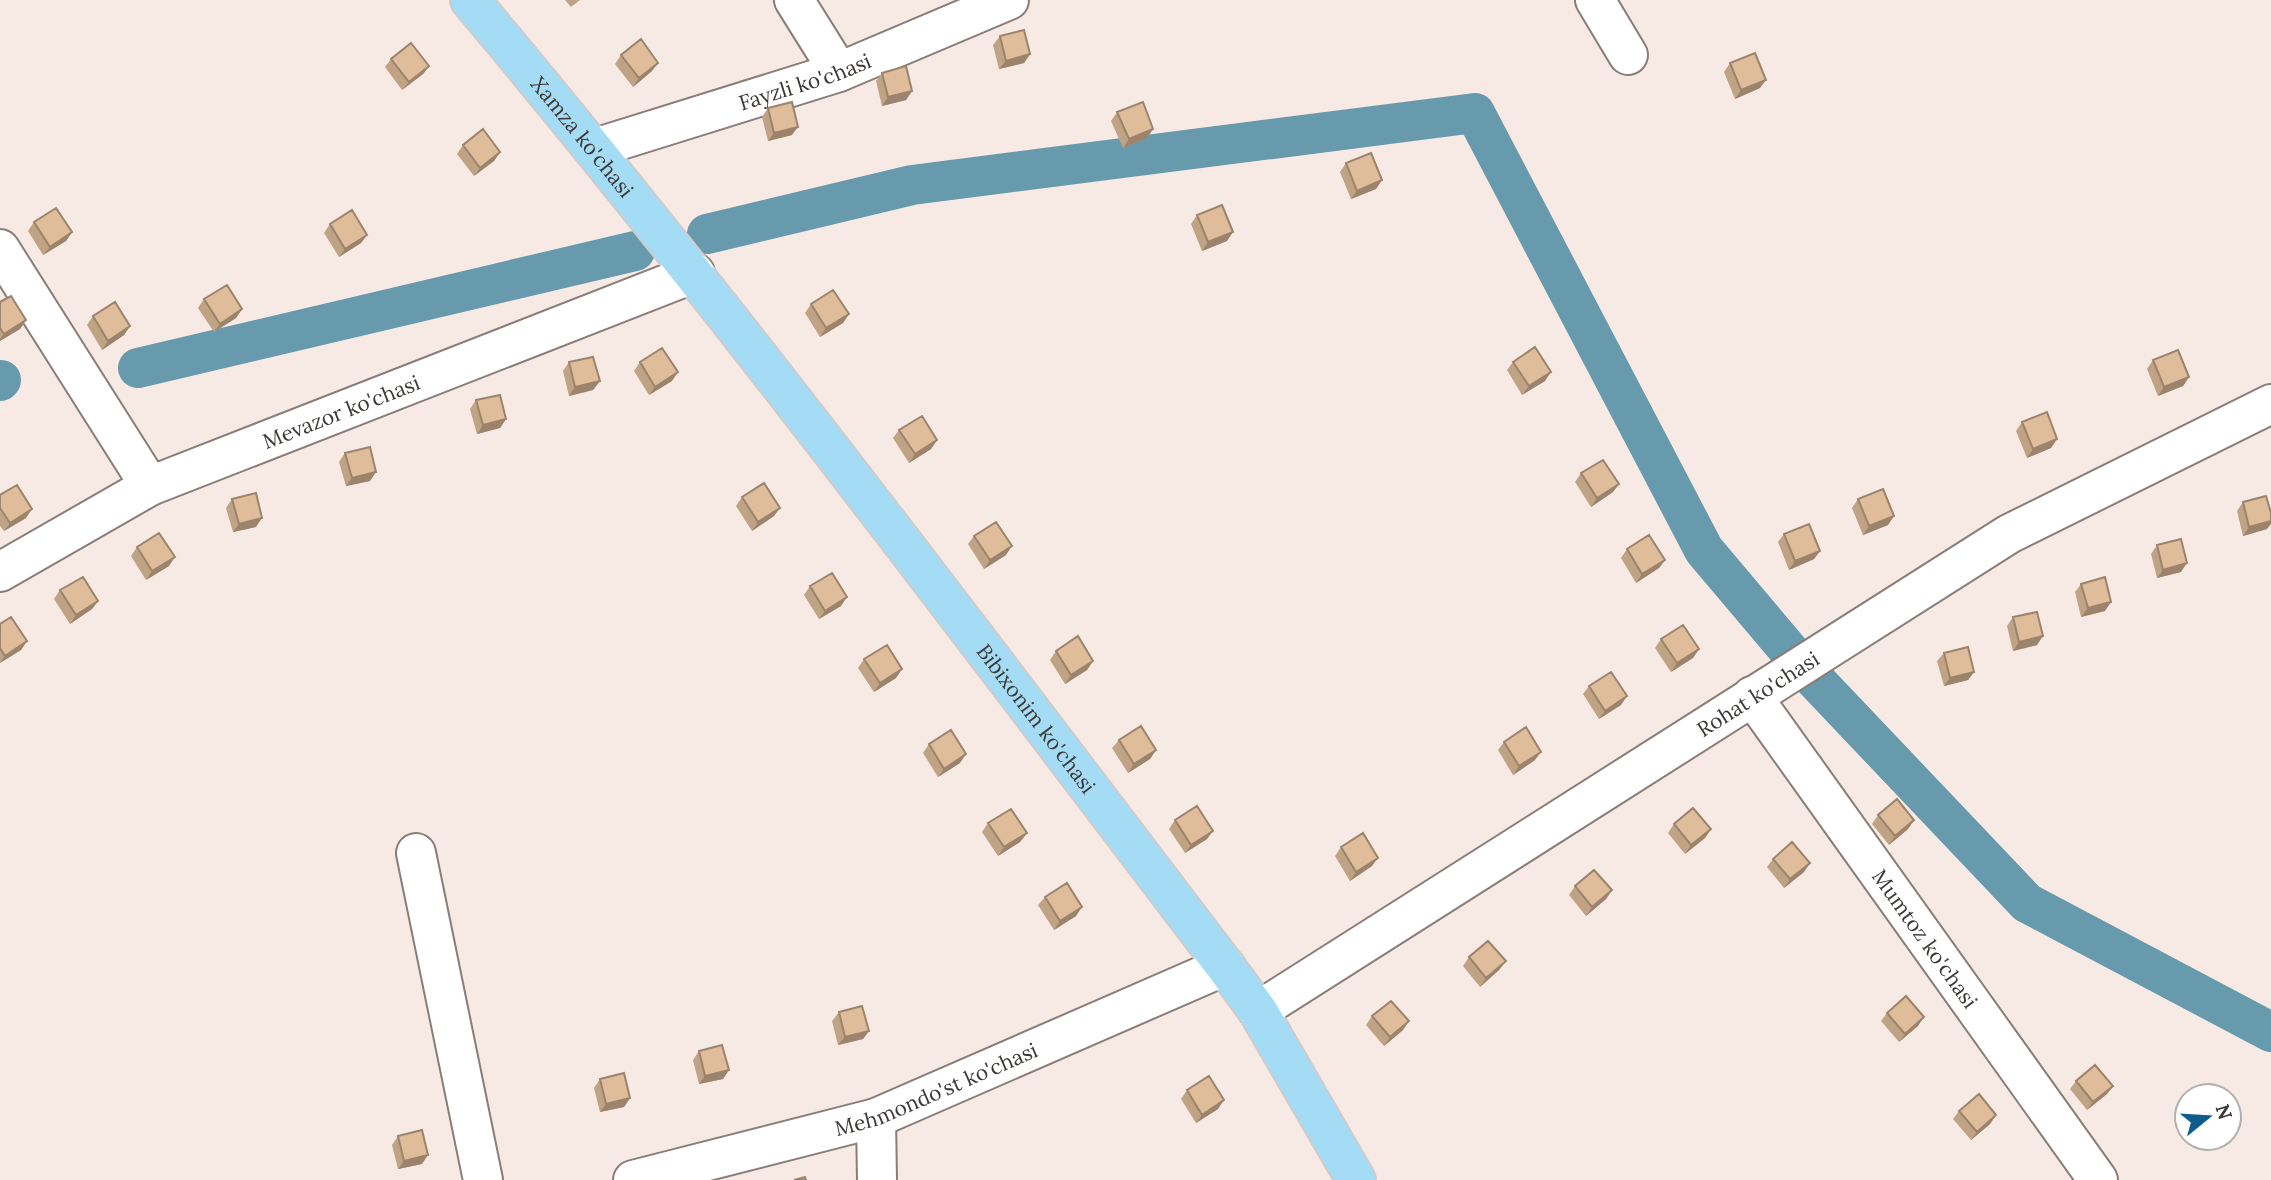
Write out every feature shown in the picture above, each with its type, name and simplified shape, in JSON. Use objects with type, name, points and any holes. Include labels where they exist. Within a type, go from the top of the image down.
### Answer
[{"type":"main road","name":"Xamza ko'chasi","points":[[470,0],[595,148],[695,274]]},
{"type":"main road","name":"Bibixonim ko'chasi","points":[[695,274],[1258,1011],[1356,1180]]},
{"type":"street","points":[[794,0],[839,72]]},
{"type":"street","name":"Fayzli ko'chasi","points":[[595,148],[839,72],[1009,0]]},
{"type":"street","points":[[1595,0],[1628,55]]},
{"type":"street","points":[[0,249],[150,486]]},
{"type":"street","name":"Mevazor ko'chasi","points":[[0,572],[150,486],[695,274]]},
{"type":"street","name":"Rohat ko'chasi","points":[[1258,1011],[2009,534],[2271,404]]},
{"type":"street","name":"Mumtoz ko'chasi","points":[[1752,696],[2098,1180]]},
{"type":"street","points":[[416,853],[483,1180]]},
{"type":"street","name":"Mehmondo'st ko'chasi","points":[[633,1180],[876,1118],[1225,966]]},
{"type":"street","points":[[876,1118],[877,1180]]},
{"type":"building","points":[[1024,30],[1030,54],[1006,61],[1000,36]]},
{"type":"building","points":[[641,39],[658,63],[639,78],[621,55]]},
{"type":"building","points":[[411,43],[429,66],[409,82],[391,59]]},
{"type":"building","points":[[1755,53],[1766,80],[1741,90],[1730,63]]},
{"type":"building","points":[[906,66],[912,91],[888,97],[882,73]]},
{"type":"building","points":[[792,102],[798,127],[774,133],[768,108]]},
{"type":"building","points":[[1143,102],[1153,129],[1129,139],[1117,112]]},
{"type":"building","points":[[483,129],[500,152],[480,168],[463,145]]},
{"type":"building","points":[[1371,153],[1382,180],[1357,191],[1346,163]]},
{"type":"building","points":[[1222,205],[1233,232],[1208,242],[1197,215]]},
{"type":"building","points":[[56,208],[72,232],[50,247],[34,222]]},
{"type":"building","points":[[352,210],[367,235],[345,249],[330,224]]},
{"type":"building","points":[[227,285],[242,309],[220,324],[204,299]]},
{"type":"building","points":[[833,290],[849,314],[826,328],[811,304]]},
{"type":"building","points":[[11,296],[26,320],[4,334],[0,328],[0,302]]},
{"type":"building","points":[[115,302],[130,326],[108,341],[93,316]]},
{"type":"building","points":[[1535,347],[1551,372],[1529,386],[1513,362]]},
{"type":"building","points":[[662,348],[678,372],[655,387],[640,362]]},
{"type":"building","points":[[2178,350],[2189,377],[2164,387],[2153,360]]},
{"type":"building","points":[[593,357],[600,381],[575,387],[569,362]]},
{"type":"building","points":[[500,395],[506,419],[483,425],[476,400]]},
{"type":"building","points":[[2047,412],[2057,439],[2033,449],[2022,422]]},
{"type":"building","points":[[922,416],[937,440],[915,454],[899,430]]},
{"type":"building","points":[[370,447],[376,472],[352,478],[345,453]]},
{"type":"building","points":[[1603,460],[1619,484],[1597,498],[1581,473]]},
{"type":"building","points":[[764,483],[780,508],[758,522],[742,497]]},
{"type":"building","points":[[17,485],[32,509],[10,523],[0,508],[0,495]]},
{"type":"building","points":[[1883,489],[1894,516],[1869,526],[1858,499]]},
{"type":"building","points":[[256,493],[262,518],[239,524],[232,499]]},
{"type":"building","points":[[2266,496],[2271,521],[2249,527],[2243,502]]},
{"type":"building","points":[[996,522],[1012,546],[990,560],[974,536]]},
{"type":"building","points":[[1809,524],[1820,551],[1795,561],[1784,534]]},
{"type":"building","points":[[159,533],[175,557],[152,571],[137,547]]},
{"type":"building","points":[[1649,535],[1665,560],[1642,574],[1627,549]]},
{"type":"building","points":[[2181,539],[2187,563],[2163,570],[2157,545]]},
{"type":"building","points":[[832,573],[847,597],[825,611],[810,586]]},
{"type":"building","points":[[83,577],[98,601],[76,615],[60,590]]},
{"type":"building","points":[[2105,577],[2111,602],[2088,608],[2081,584]]},
{"type":"building","points":[[2037,612],[2043,636],[2019,642],[2013,617]]},
{"type":"building","points":[[11,617],[27,641],[5,656],[0,648],[0,624]]},
{"type":"building","points":[[1683,625],[1699,649],[1677,663],[1661,639]]},
{"type":"building","points":[[1078,636],[1093,661],[1071,675],[1056,651]]},
{"type":"building","points":[[887,645],[902,669],[880,683],[864,659]]},
{"type":"building","points":[[1968,647],[1974,672],[1950,678],[1944,653]]},
{"type":"building","points":[[1611,672],[1627,696],[1605,711],[1589,686]]},
{"type":"building","points":[[1141,726],[1156,750],[1134,764],[1119,740]]},
{"type":"building","points":[[1526,727],[1541,752],[1519,766],[1504,742]]},
{"type":"building","points":[[951,730],[966,754],[944,769],[929,744]]},
{"type":"building","points":[[1897,799],[1914,820],[1895,836],[1878,815]]},
{"type":"building","points":[[1197,806],[1213,831],[1191,845],[1175,820]]},
{"type":"building","points":[[1693,808],[1711,829],[1691,845],[1674,824]]},
{"type":"building","points":[[1011,809],[1027,833],[1004,847],[988,823]]},
{"type":"building","points":[[1363,833],[1378,858],[1356,872],[1341,847]]},
{"type":"building","points":[[1792,842],[1810,863],[1790,879],[1773,859]]},
{"type":"building","points":[[1594,870],[1612,890],[1592,907],[1575,886]]},
{"type":"building","points":[[1067,883],[1082,907],[1060,921],[1045,897]]},
{"type":"building","points":[[1488,941],[1506,961],[1486,978],[1469,957]]},
{"type":"building","points":[[1906,996],[1924,1017],[1905,1034],[1887,1013]]},
{"type":"building","points":[[1391,1001],[1409,1021],[1390,1037],[1372,1016]]},
{"type":"building","points":[[862,1006],[869,1031],[845,1037],[839,1012]]},
{"type":"building","points":[[722,1045],[729,1070],[705,1076],[699,1051]]},
{"type":"building","points":[[2095,1065],[2113,1086],[2093,1102],[2076,1081]]},
{"type":"building","points":[[624,1073],[630,1098],[606,1104],[600,1079]]},
{"type":"building","points":[[1209,1076],[1224,1100],[1202,1115],[1187,1090]]},
{"type":"building","points":[[1979,1094],[1996,1115],[1977,1132],[1959,1111]]},
{"type":"building","points":[[422,1130],[428,1155],[404,1161],[398,1136]]},
{"type":"waterway","points":[[707,234],[912,185],[1475,113],[1704,550],[1801,665],[2027,903],[2271,1032]]},
{"type":"waterway","points":[[138,368],[635,251]]}]
